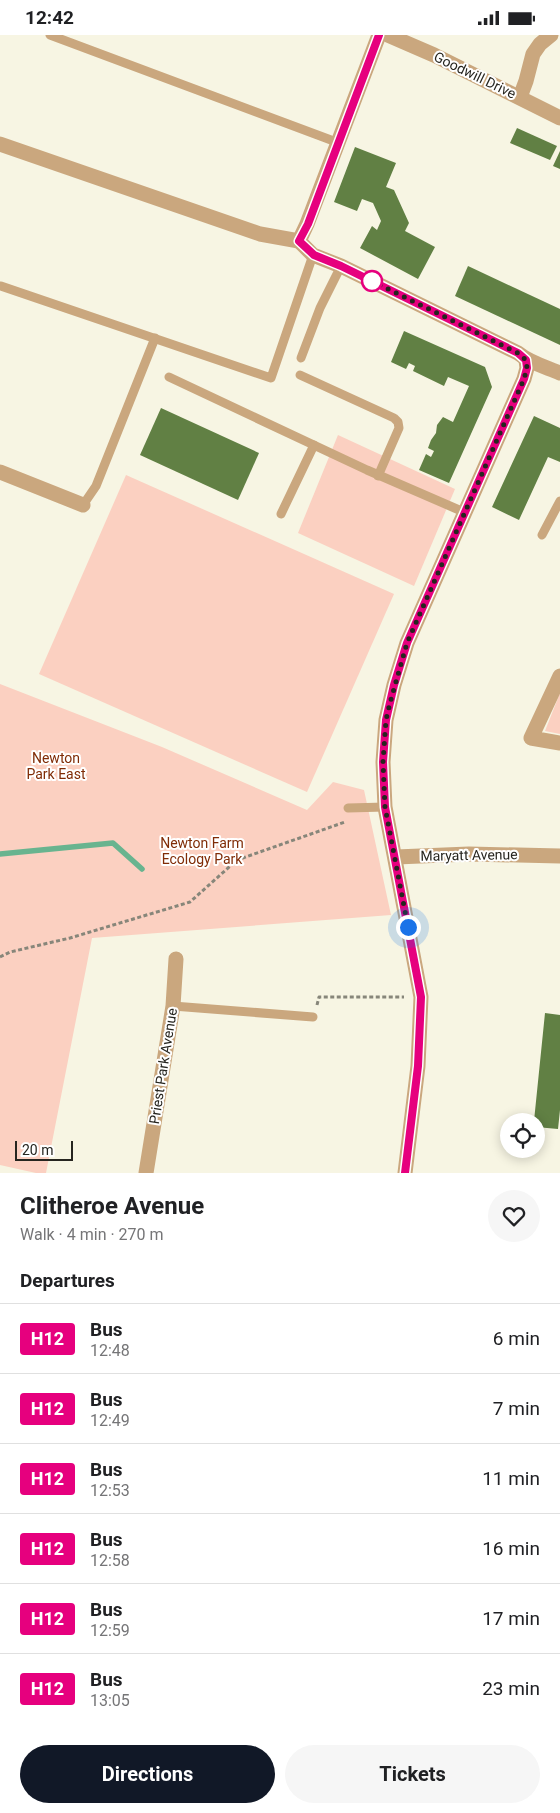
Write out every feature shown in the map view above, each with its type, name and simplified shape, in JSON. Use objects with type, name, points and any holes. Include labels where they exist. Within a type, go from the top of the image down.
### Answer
[{"type":"street","points":[[299,241],[308,224],[379,35]]},
{"type":"street","name":"Goodwill Drive","points":[[388,35],[434,55],[560,118]]},
{"type":"street","points":[[520,97],[533,54],[540,44],[551,35]]},
{"type":"street","points":[[0,144],[260,234],[299,241],[314,255],[341,266],[518,353],[526,360],[560,373]]},
{"type":"street","points":[[405,1173],[418,1066],[421,997],[385,807],[383,762],[386,720],[407,643],[524,379],[527,368],[526,360]]},
{"type":"street","points":[[0,473],[82,505]]},
{"type":"street","points":[[560,676],[531,738],[560,743]]},
{"type":"street","name":"Maryatt Avenue","points":[[396,857],[469,854],[560,856]]},
{"type":"street","name":"Priest Park Avenue","points":[[146,1173],[173,1006],[176,959]]},
{"type":"lane","points":[[50,35],[338,143]]},
{"type":"lane","points":[[1,286],[271,378],[314,255]]},
{"type":"lane","points":[[301,358],[320,308],[341,266]]},
{"type":"lane","points":[[82,505],[96,486],[155,338]]},
{"type":"lane","points":[[300,375],[394,418],[398,422],[399,428],[378,476]]},
{"type":"lane","points":[[169,377],[378,476],[466,513]]},
{"type":"lane","points":[[281,514],[314,445]]},
{"type":"lane","points":[[542,535],[560,501]]},
{"type":"lane","points":[[348,808],[385,807]]},
{"type":"lane","points":[[173,1006],[313,1017]]},
{"type":"path","points":[[0,957],[10,952],[70,938],[190,902],[237,860],[348,821]]},
{"type":"path","points":[[313,1017],[319,997],[421,997]]},
{"type":"green space","points":[[338,435],[455,489],[414,586],[298,533]]},
{"type":"green space","points":[[126,475],[394,594],[307,792],[39,674]]},
{"type":"green space","name":"Newton Farm Ecology Park","points":[[0,684],[162,747],[307,810],[333,782],[364,790],[391,915],[92,938],[46,1173],[36,1173],[0,1165]]},
{"type":"green space","points":[[560,693],[560,734],[545,731]]},
{"type":"building","points":[[517,128],[557,146],[550,160],[510,143]]},
{"type":"building","points":[[355,147],[396,163],[386,187],[394,190],[409,223],[405,231],[435,247],[418,279],[360,248],[372,226],[377,230],[381,221],[373,203],[362,199],[357,211],[334,202]]},
{"type":"building","points":[[560,151],[560,169],[553,166]]},
{"type":"building","points":[[468,266],[560,309],[560,345],[455,296]]},
{"type":"building","points":[[404,331],[485,367],[492,387],[449,483],[419,470],[426,454],[431,457],[434,451],[428,448],[436,433],[437,425],[443,417],[453,422],[469,386],[448,377],[444,386],[413,371],[415,366],[409,363],[406,369],[391,362]]},
{"type":"building","points":[[161,408],[259,453],[238,500],[140,455]]},
{"type":"building","points":[[534,416],[560,428],[560,462],[548,457],[519,520],[492,507]]},
{"type":"building","points":[[545,1013],[560,1015],[560,1110],[558,1129],[545,1128],[545,1113],[535,1113]]},
{"type":"waterway","points":[[0,854],[113,843],[142,869]]},
{"type":"bus line","name":"H12","points":[[379,35],[308,224],[299,241],[314,255],[341,266],[518,353],[526,360],[527,368],[496,447],[407,643],[386,720],[383,762],[385,807],[421,997],[418,1066],[405,1173]]},
{"type":"route","points":[[372,281],[518,353],[526,360],[527,368],[496,447],[407,643],[386,720],[383,762],[385,807],[408,927]]},
{"type":"park label","name":"Newton Park East","points":[[56,766]]}]
